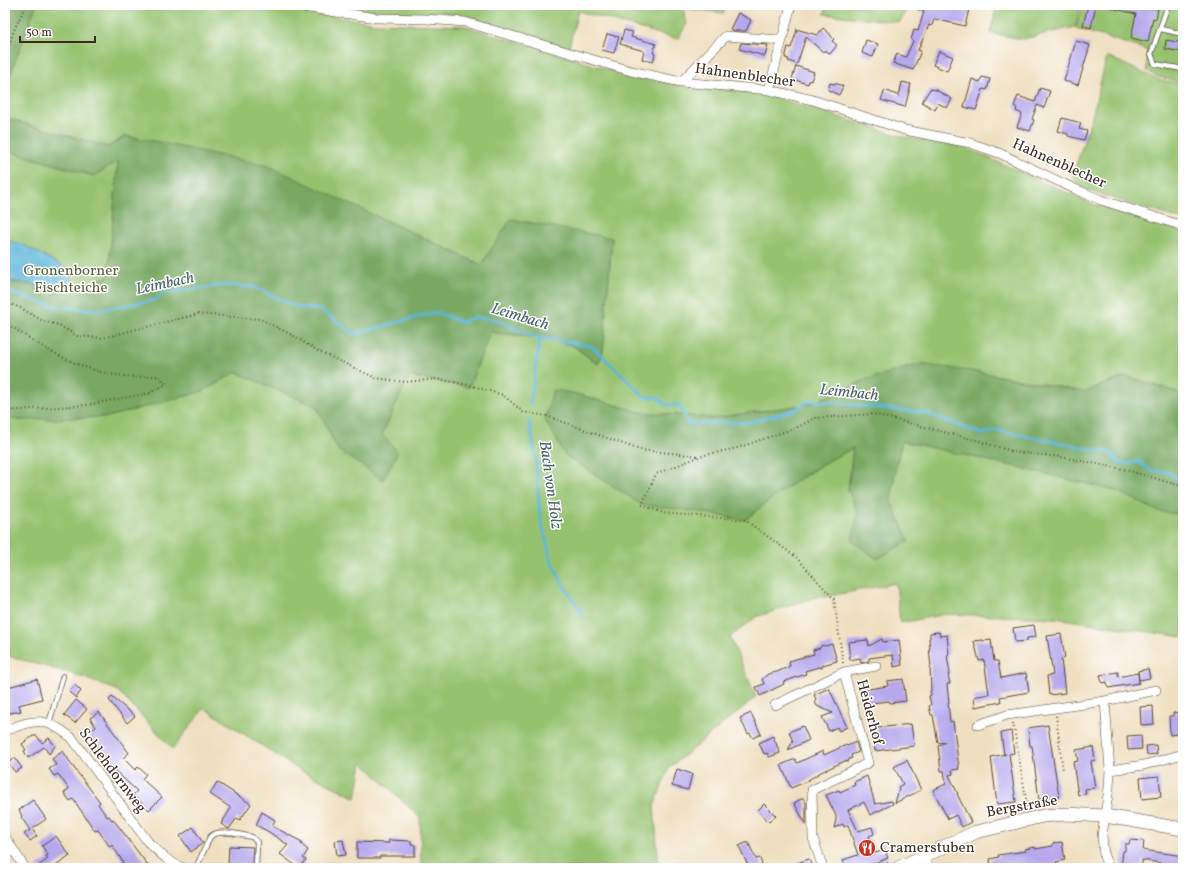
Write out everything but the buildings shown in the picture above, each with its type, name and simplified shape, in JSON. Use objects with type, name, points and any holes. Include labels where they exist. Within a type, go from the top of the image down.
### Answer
[{"type":"street","name":"Hahnenblecher","points":[[289,5],[377,18],[426,19],[466,22],[631,71],[681,82],[769,90],[813,100],[905,130],[970,143],[999,153],[1101,200],[1183,226]]},
{"type":"street","points":[[769,90],[790,9]]},
{"type":"street","points":[[681,82],[726,36],[781,40]]},
{"type":"street","name":"Heiderhof","points":[[775,705],[844,672],[876,666]]},
{"type":"street","name":"Heiderhof","points":[[823,868],[813,838],[812,790],[868,763],[844,672]]},
{"type":"street","points":[[978,725],[1012,714],[1105,701],[1156,690]]},
{"type":"street","points":[[1105,701],[1110,770],[1102,836],[1104,856],[1108,868]]},
{"type":"street","name":"Schlehdornweg","points":[[5,730],[25,722],[38,721],[49,724],[72,738],[148,842],[164,856],[183,868]]},
{"type":"street","points":[[1110,770],[1144,765],[1183,754]]},
{"type":"street","name":"Bergstraße","points":[[898,868],[976,832],[1029,818],[1066,814],[1105,816],[1183,829]]},
{"type":"street","points":[[5,837],[25,868]]},
{"type":"street","points":[[923,856],[929,868]]},
{"type":"lane","points":[[1168,5],[1161,29],[1151,54],[1155,64],[1183,69]]},
{"type":"lane","points":[[1161,29],[1183,34]]},
{"type":"lane","points":[[49,724],[63,676]]},
{"type":"lane","points":[[196,868],[210,837],[213,834],[221,832],[252,837],[257,842],[256,868]]},
{"type":"path","points":[[5,56],[14,30],[26,5]]},
{"type":"path","points":[[5,302],[21,308],[43,321],[60,325],[77,336],[102,338],[198,314],[260,319],[294,336],[324,354],[376,378],[405,382],[436,379],[469,384],[502,396],[523,412],[547,416],[640,450],[701,456]]},
{"type":"path","points":[[5,322],[57,354],[89,369],[125,376],[159,376],[166,384],[150,393],[86,404],[5,410]]},
{"type":"path","points":[[844,672],[834,598],[796,557],[745,520],[662,513],[642,505],[656,474],[701,456],[737,448],[798,427],[815,418],[873,414],[979,441],[1014,452],[1061,457],[1123,469],[1178,485],[1183,485]]},
{"type":"path","points":[[1055,708],[1063,771]]},
{"type":"path","points":[[1012,714],[1028,812]]},
{"type":"green space","points":[[5,5],[36,5],[5,86]]},
{"type":"green space","points":[[36,5],[259,5],[377,23],[465,26],[636,78],[692,87],[760,93],[904,137],[964,147],[1095,205],[1183,232],[1183,394],[1126,376],[1085,392],[972,371],[868,379],[810,404],[713,418],[640,412],[573,393],[694,511],[745,520],[797,481],[825,463],[853,448],[848,490],[858,513],[853,541],[909,541],[891,501],[896,466],[902,441],[1120,492],[1157,511],[1183,515],[1183,637],[1055,618],[946,614],[900,623],[896,583],[824,597],[822,595],[756,617],[730,637],[756,697],[669,768],[654,806],[659,868],[427,868],[421,866],[420,818],[362,762],[356,798],[298,769],[204,708],[173,749],[117,690],[76,675],[5,655],[5,417],[19,420],[107,417],[204,391],[236,372],[317,407],[338,450],[382,435],[409,376],[469,387],[490,332],[540,338],[572,345],[598,364],[603,351],[612,238],[482,265],[379,217],[154,141],[125,136],[108,147],[5,118],[5,86]]},
{"type":"green space","points":[[322,5],[726,5],[724,13],[685,8],[684,17],[687,23],[678,39],[578,11],[569,47],[462,15],[375,14]]},
{"type":"green space","points":[[828,5],[910,5],[900,22],[824,14]]},
{"type":"green space","points":[[997,5],[1081,5],[1075,27],[1023,39],[990,33]]},
{"type":"green space","points":[[1083,5],[1183,5],[1183,82],[1158,77],[1147,71],[1147,50],[1076,28]]},
{"type":"green space","points":[[1107,56],[1159,80],[1183,84],[1183,220],[1083,189],[1072,177],[1092,117]]},
{"type":"green space","points":[[5,118],[108,147],[125,136],[269,166],[481,265],[511,219],[612,238],[603,351],[598,364],[572,345],[540,338],[490,332],[469,387],[409,376],[382,435],[398,452],[383,480],[338,450],[317,407],[236,372],[204,391],[107,417],[19,420],[5,417],[5,281],[68,290],[108,277],[118,161],[94,176],[5,150]]},
{"type":"green space","name":"Gronenborner Fischteiche","points":[[5,150],[94,176],[118,160],[110,257],[172,288],[5,292]]},
{"type":"green space","points":[[920,364],[972,371],[1085,392],[1126,376],[1183,394],[1183,515],[1157,511],[1120,492],[902,441],[896,466],[891,501],[909,541],[877,559],[852,541],[858,513],[848,490],[853,448],[825,463],[797,481],[745,520],[694,511],[642,505],[565,455],[545,420],[553,390],[573,393],[640,412],[713,418],[810,404],[868,379]]},
{"type":"water","points":[[5,240],[22,244],[72,271],[68,290],[5,280]]},
{"type":"waterway","name":"Leimbach","points":[[5,283],[10,292]]},
{"type":"waterway","name":"Leimbach","points":[[5,291],[57,307],[100,310],[155,300],[164,293],[227,285],[254,287],[297,307],[321,310],[354,334],[436,312],[461,322],[476,317],[496,320],[534,337],[592,346],[645,397],[656,397],[667,405],[679,405],[689,424],[749,422],[795,410],[810,400],[926,413],[982,434],[996,430],[1111,453],[1118,462],[1128,464],[1138,461],[1151,471],[1169,472],[1179,481],[1183,482]]},
{"type":"waterway","name":"Bach von Holz","points":[[530,405],[540,338]]},
{"type":"waterway","name":"Bach von Holz","points":[[529,421],[535,453],[540,515],[551,560],[563,584],[583,616]]},
{"type":"place","name":"Cramerstuben","points":[[867,848]]}]
